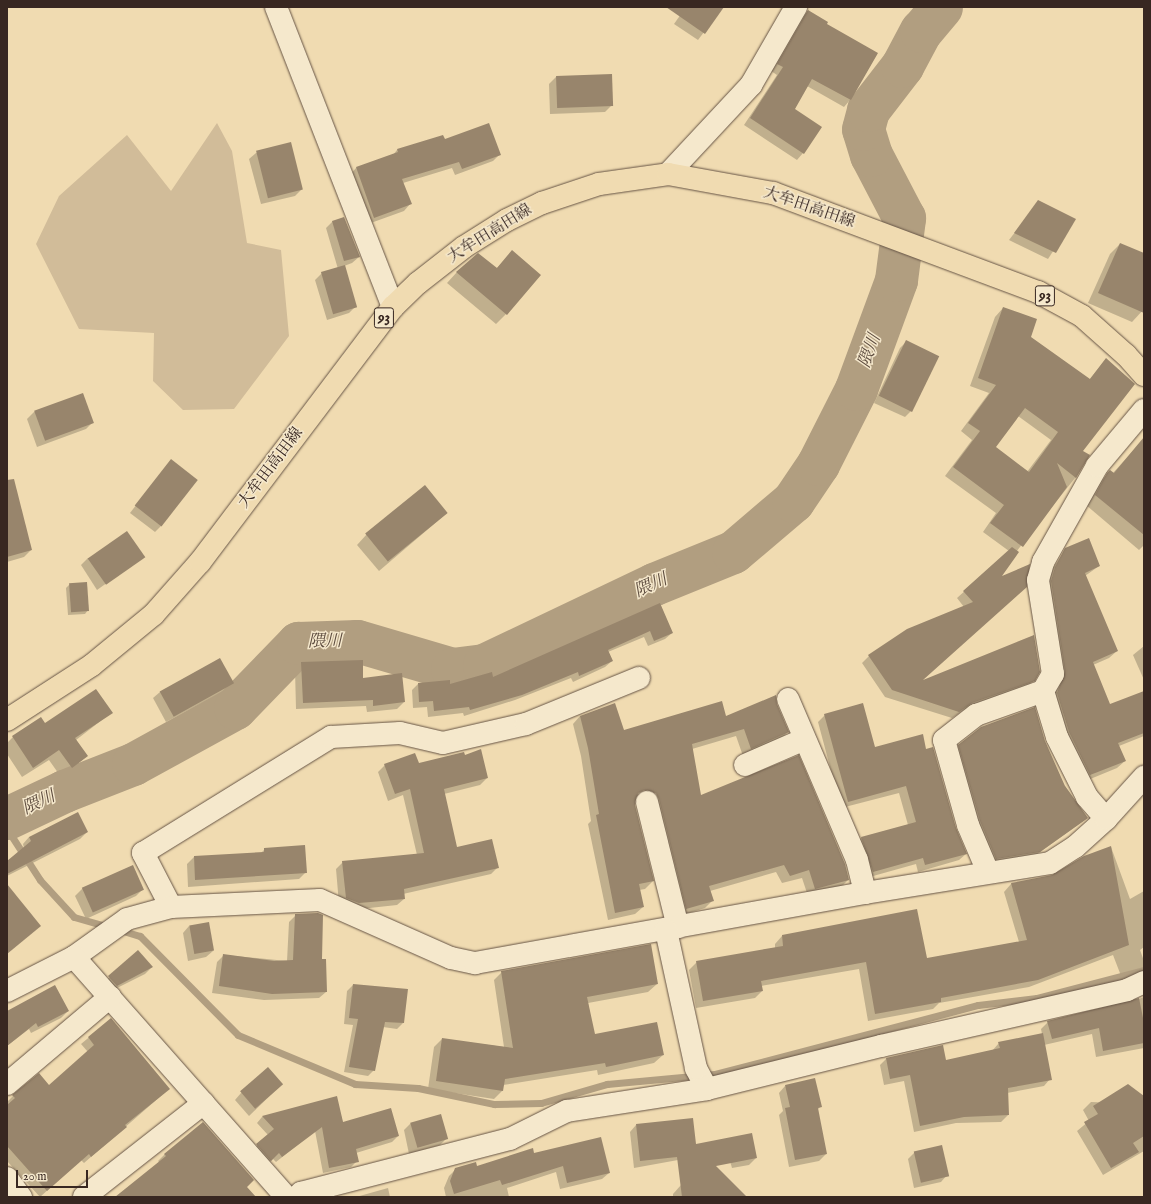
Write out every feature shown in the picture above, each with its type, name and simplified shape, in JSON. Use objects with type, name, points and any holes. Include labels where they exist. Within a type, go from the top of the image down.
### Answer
[{"type":"main road","name":"大牟田高田線","points":[[7,720],[92,665],[154,614],[200,562],[393,307],[418,283],[464,247],[507,220],[542,203],[600,184],[668,174],[773,193],[1038,292],[1082,316],[1126,354],[1144,375]]},
{"type":"street","points":[[276,7],[393,307]]},
{"type":"street","points":[[668,174],[751,84],[796,7]]},
{"type":"street","points":[[988,872],[968,825],[944,740],[976,715],[1043,691],[1053,674],[1038,580],[1043,562],[1097,466],[1144,410]]},
{"type":"street","points":[[171,907],[143,854],[332,736],[400,734],[443,743],[526,724],[640,678]]},
{"type":"street","points":[[1043,691],[1057,737],[1087,797],[1106,819]]},
{"type":"street","points":[[788,699],[857,860],[865,893]]},
{"type":"street","points":[[745,764],[805,739]]},
{"type":"street","points":[[7,991],[74,956],[122,922],[171,907],[320,900],[451,958],[475,963],[865,893],[1050,863],[1075,847],[1106,819],[1144,777]]},
{"type":"street","points":[[647,802],[702,1080]]},
{"type":"street","points":[[74,956],[286,1197]]},
{"type":"street","points":[[297,1197],[301,1193],[510,1139],[567,1111],[702,1080],[881,1046],[1127,990],[1144,982]]},
{"type":"street","points":[[7,1084],[110,997]]},
{"type":"street","points":[[84,1197],[204,1103]]},
{"type":"street","points":[[7,1178],[21,1197]]},
{"type":"shaded area","points":[[217,123],[232,151],[247,243],[281,250],[289,336],[234,409],[183,410],[153,381],[154,333],[79,329],[36,244],[59,196],[127,135],[171,191]]},
{"type":"building","points":[[666,7],[724,7],[705,34]]},
{"type":"building","points":[[808,10],[828,22],[827,24],[878,53],[851,100],[812,79],[795,109],[822,127],[804,154],[750,118],[783,67],[777,64]]},
{"type":"building","points":[[612,74],[613,106],[557,108],[556,76]]},
{"type":"building","points":[[489,123],[501,155],[462,169],[459,162],[402,179],[412,204],[374,218],[356,167],[398,152],[397,149],[443,135],[445,139]]},
{"type":"building","points":[[291,142],[303,190],[268,198],[256,151]]},
{"type":"building","points":[[1038,200],[1076,219],[1056,253],[1014,233]]},
{"type":"building","points":[[344,217],[360,257],[344,261],[332,221]]},
{"type":"building","points":[[1120,243],[1144,253],[1144,313],[1098,293]]},
{"type":"building","points":[[512,250],[541,275],[507,315],[456,272],[478,253],[497,268]]},
{"type":"building","points":[[345,265],[357,307],[333,314],[321,272]]},
{"type":"building","points":[[1003,307],[1037,319],[1031,337],[1090,379],[1106,358],[1135,384],[1083,451],[1090,455],[1076,478],[1057,463],[1067,487],[1023,547],[990,523],[1004,505],[953,467],[980,431],[968,423],[996,385],[978,378]],"holes":[[[1025,408],[1058,432],[1029,472],[996,447]]]},
{"type":"building","points":[[906,340],[939,356],[912,412],[879,396]]},
{"type":"building","points":[[83,393],[94,423],[45,441],[34,411]]},
{"type":"building","points":[[1144,437],[1144,535],[1095,495],[1107,473],[1110,470],[1114,473]]},
{"type":"building","points":[[171,459],[198,480],[161,526],[135,505]]},
{"type":"building","points":[[14,479],[32,550],[7,557],[7,480]]},
{"type":"building","points":[[425,485],[448,513],[388,561],[365,533]]},
{"type":"building","points":[[127,531],[145,557],[106,585],[88,559]]},
{"type":"building","points":[[1089,538],[1100,566],[1085,573],[1118,651],[1093,662],[1110,704],[1144,691],[1144,733],[1118,743],[1126,761],[1090,775],[1069,732],[1057,693],[1065,672],[1051,581],[1055,567],[1065,548]]},
{"type":"building","points":[[1012,547],[1019,552],[1002,576],[1030,564],[1027,587],[923,680],[1034,635],[1040,672],[1035,681],[972,703],[959,712],[892,690],[868,655],[907,629],[973,602],[963,591]]},
{"type":"building","points":[[87,582],[89,611],[71,612],[69,583]]},
{"type":"building","points":[[660,603],[673,633],[654,641],[650,631],[608,650],[613,661],[579,676],[578,672],[522,695],[470,710],[469,707],[434,711],[433,701],[419,702],[418,683],[450,680],[450,684],[492,672],[493,677]]},
{"type":"building","points":[[220,658],[234,683],[174,717],[160,691]]},
{"type":"building","points":[[363,660],[363,678],[402,673],[405,702],[373,706],[373,700],[303,703],[301,662]]},
{"type":"building","points":[[96,689],[113,713],[75,738],[88,756],[72,768],[59,750],[33,768],[12,736],[41,717],[45,723]]},
{"type":"building","points":[[776,695],[777,704],[789,732],[751,749],[744,729],[692,744],[701,795],[799,755],[845,864],[849,880],[815,889],[809,870],[790,876],[784,865],[709,886],[714,901],[686,909],[659,799],[656,793],[644,790],[638,793],[635,805],[654,881],[639,884],[644,907],[615,913],[596,815],[599,814],[588,748],[580,716],[615,703],[624,730],[722,701],[726,716]]},
{"type":"building","points":[[863,703],[875,747],[923,734],[926,749],[933,747],[956,828],[967,854],[925,865],[923,858],[873,872],[861,837],[916,822],[906,786],[848,802],[824,714]]},
{"type":"building","points":[[1035,707],[1045,741],[1065,786],[1088,818],[1040,852],[996,859],[980,821],[958,745],[981,727]]},
{"type":"building","points":[[481,749],[488,778],[444,789],[457,847],[492,839],[499,868],[404,889],[405,899],[359,903],[346,898],[342,861],[424,853],[410,789],[395,794],[384,764],[415,753],[419,763],[464,752],[465,755]]},
{"type":"building","points":[[78,812],[88,832],[7,874],[7,861],[31,841],[29,837]]},
{"type":"building","points":[[305,845],[307,873],[195,880],[194,856],[264,852],[264,848]]},
{"type":"building","points":[[1111,846],[1129,945],[1038,980],[941,998],[941,1002],[875,1014],[866,962],[761,981],[763,991],[703,1001],[696,961],[783,946],[782,935],[917,909],[927,958],[1027,940],[1011,883],[1052,875],[1084,856]]},
{"type":"building","points":[[133,865],[144,890],[93,912],[82,888]]},
{"type":"building","points":[[7,884],[41,926],[7,954]]},
{"type":"building","points":[[318,913],[323,915],[322,959],[326,959],[327,992],[272,994],[219,986],[223,954],[274,961],[293,960],[295,914]]},
{"type":"building","points":[[209,922],[214,951],[194,954],[189,925]]},
{"type":"building","points":[[651,944],[658,984],[587,997],[595,1034],[657,1022],[664,1055],[606,1067],[605,1063],[505,1079],[503,1091],[436,1081],[442,1038],[513,1048],[501,971]]},
{"type":"building","points":[[138,950],[153,967],[117,986],[108,976]]},
{"type":"building","points":[[353,984],[408,989],[404,1023],[385,1022],[375,1071],[349,1067],[358,1019],[349,1018]]},
{"type":"building","points":[[55,985],[69,1011],[38,1027],[36,1023],[7,1046],[7,1011]]},
{"type":"building","points":[[1139,998],[1144,1023],[1144,1043],[1103,1051],[1099,1028],[1052,1039],[1047,1021]]},
{"type":"building","points":[[111,1018],[170,1089],[125,1125],[127,1127],[91,1157],[89,1154],[47,1191],[7,1146],[7,1105],[15,1098],[12,1095],[39,1073],[49,1085],[94,1045],[88,1037]]},
{"type":"building","points":[[1043,1033],[1052,1080],[1008,1088],[1009,1115],[964,1117],[920,1126],[910,1075],[890,1079],[886,1058],[943,1045],[946,1060],[1000,1048],[998,1042]]},
{"type":"building","points":[[268,1067],[283,1084],[255,1109],[240,1091]]},
{"type":"building","points":[[815,1078],[822,1107],[818,1108],[827,1154],[795,1160],[785,1108],[790,1107],[785,1085]]},
{"type":"building","points":[[1128,1084],[1144,1096],[1144,1136],[1133,1143],[1139,1152],[1111,1168],[1084,1122],[1098,1114],[1093,1106]]},
{"type":"building","points":[[337,1096],[343,1122],[391,1108],[399,1136],[356,1149],[359,1162],[329,1168],[322,1127],[282,1157],[279,1153],[271,1161],[256,1144],[274,1129],[262,1116]]},
{"type":"building","points":[[441,1114],[448,1139],[417,1148],[410,1123]]},
{"type":"building","points":[[693,1118],[696,1144],[752,1133],[757,1158],[716,1166],[747,1197],[682,1197],[677,1157],[640,1161],[636,1124]]},
{"type":"building","points":[[203,1122],[254,1180],[247,1187],[256,1197],[115,1197],[166,1156],[164,1154]]},
{"type":"building","points":[[601,1137],[610,1173],[567,1183],[563,1166],[502,1185],[500,1180],[454,1194],[450,1181],[455,1168],[476,1162],[477,1166],[533,1148],[534,1153]]},
{"type":"building","points":[[942,1145],[949,1176],[921,1183],[914,1152]]},
{"type":"waterway","name":"隈川","points":[[7,818],[64,791],[133,764],[235,708],[298,643],[357,641],[452,669],[484,665],[654,584],[733,552],[793,501],[818,464],[856,389],[896,280],[904,218],[871,155],[863,129],[868,110],[902,66],[921,31],[941,7]]},
{"type":"waterway","points":[[7,829],[40,880],[74,917],[110,927]]},
{"type":"waterway","points":[[120,930],[140,936],[238,1035],[355,1084],[418,1088],[494,1104],[541,1103],[607,1084],[715,1074],[978,1005],[1037,998],[1144,970]]}]
